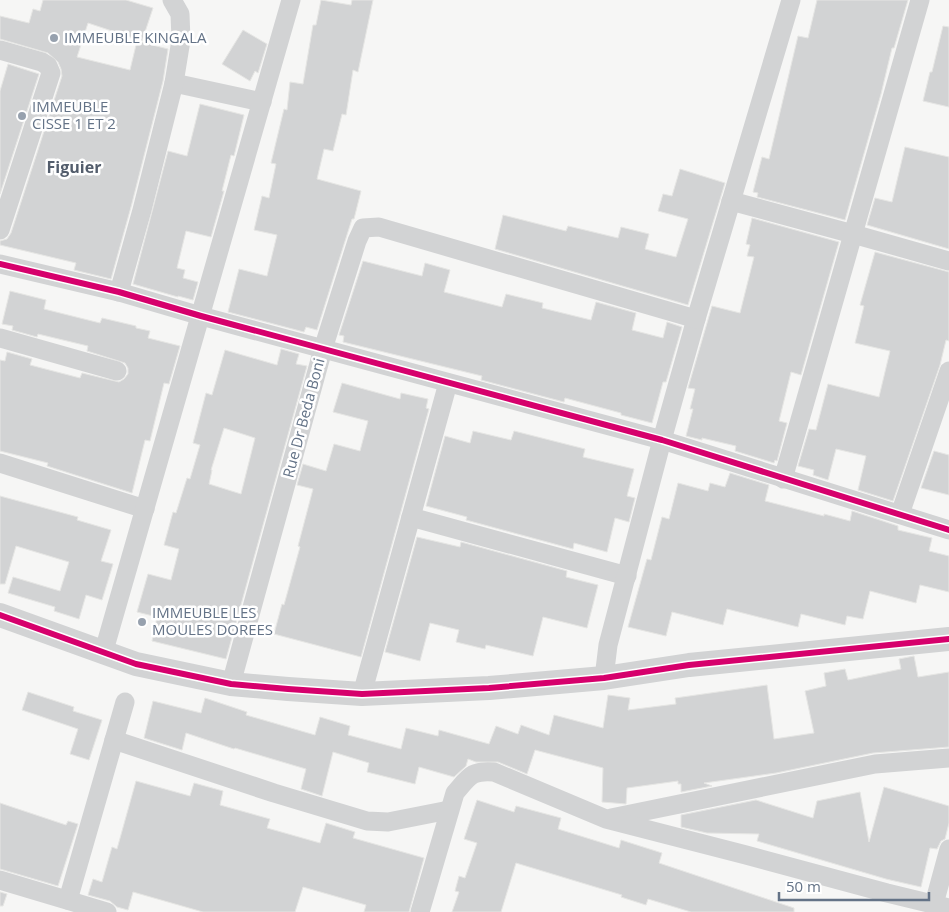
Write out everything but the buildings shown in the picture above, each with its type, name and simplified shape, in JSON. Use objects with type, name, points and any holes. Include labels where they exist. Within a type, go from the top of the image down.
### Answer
[{"type":"street","points":[[119,292],[174,83],[181,40],[180,14],[172,0]]},
{"type":"street","points":[[103,654],[292,0]]},
{"type":"street","points":[[604,678],[608,645],[662,440],[791,0]]},
{"type":"street","points":[[783,479],[920,0]]},
{"type":"street","points":[[0,50],[42,62],[48,66],[51,73],[0,230]]},
{"type":"street","points":[[174,83],[262,102]]},
{"type":"street","points":[[731,201],[949,261]]},
{"type":"street","name":"Rue Dr Beda Boni","points":[[231,684],[323,349],[357,241],[363,228],[379,228],[696,319]]},
{"type":"street","points":[[0,264],[119,292],[201,316],[662,440],[949,530]]},
{"type":"street","points":[[0,338],[117,371]]},
{"type":"street","points":[[900,514],[949,371]]},
{"type":"street","points":[[362,694],[448,383]]},
{"type":"street","points":[[0,463],[145,509]]},
{"type":"street","points":[[411,517],[627,576]]},
{"type":"street","points":[[0,615],[103,654],[136,664],[231,684],[362,694],[489,688],[604,678],[689,665],[949,640]]},
{"type":"street","points":[[68,900],[125,702]]},
{"type":"street","points":[[114,740],[274,793],[367,821],[388,822],[449,810]]},
{"type":"street","points":[[606,820],[876,764],[949,758]]},
{"type":"street","points":[[420,912],[455,793],[468,778],[479,771],[494,772],[606,820],[942,906],[949,849]]},
{"type":"street","points":[[0,880],[107,912]]},
{"type":"cycle path","points":[[0,264],[119,292],[201,316],[662,440],[949,530]]},
{"type":"cycle path","points":[[0,615],[136,664],[231,684],[362,694],[489,688],[604,678],[689,665],[949,639]]},
{"type":"place","name":"IMMEUBLE KINGALA","points":[[54,38]]},
{"type":"place","name":"IMMEUBLE CISSE 1 ET 2","points":[[22,116]]},
{"type":"place","name":"IMMEUBLE LES MOULES DOREES","points":[[142,622]]},
{"type":"district","name":"Figuier","points":[[74,167]]}]
